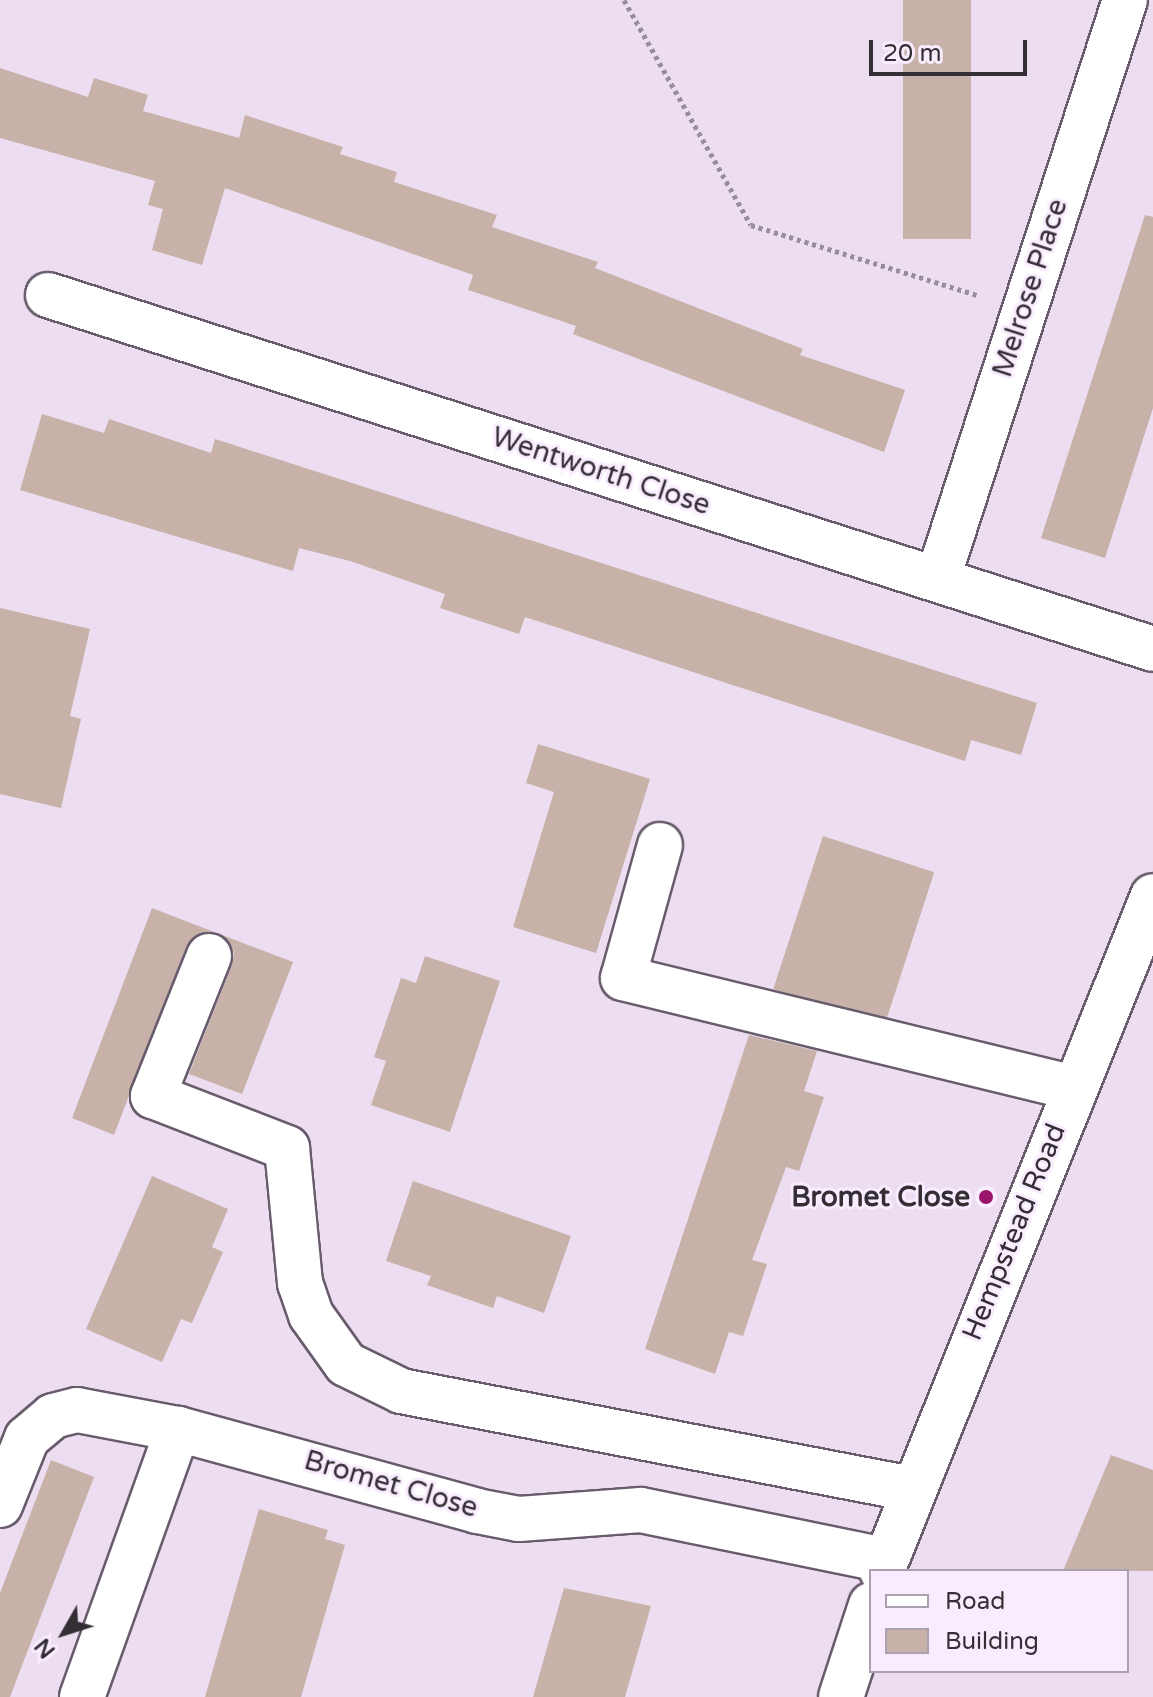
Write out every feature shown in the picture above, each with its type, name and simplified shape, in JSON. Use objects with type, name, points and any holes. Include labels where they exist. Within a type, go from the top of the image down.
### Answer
[{"type":"street","name":"Melrose Place","points":[[938,578],[1125,0]]},
{"type":"street","name":"Wentworth Close","points":[[48,295],[1153,649]]},
{"type":"street","points":[[660,845],[623,978],[1073,1088]]},
{"type":"street","name":"Hempstead Road","points":[[884,1566],[912,1489],[1153,896]]},
{"type":"street","points":[[209,956],[153,1096],[287,1148],[292,1239],[311,1315],[346,1364],[373,1381],[912,1489]]},
{"type":"street","name":"Bromet Close","points":[[0,1505],[27,1438],[53,1416],[77,1410],[178,1429],[491,1514],[519,1519],[641,1510],[884,1566]]},
{"type":"street","points":[[82,1697],[178,1429]]},
{"type":"street","points":[[841,1697],[869,1611]]},
{"type":"path","points":[[624,0],[751,225],[1023,309]]},
{"type":"building","points":[[903,0],[971,0],[971,239],[903,239]]},
{"type":"building","points":[[0,68],[88,97],[94,78],[148,95],[143,111],[239,138],[245,115],[343,147],[340,154],[397,172],[394,182],[497,215],[492,227],[598,262],[595,268],[803,349],[800,355],[905,390],[884,452],[573,334],[576,326],[468,290],[473,275],[225,188],[202,265],[152,250],[163,209],[148,205],[155,181],[0,138]]},
{"type":"building","points":[[1145,215],[1153,217],[1153,408],[1105,558],[1041,538]]},
{"type":"building","points":[[42,414],[104,433],[109,419],[211,453],[215,439],[1037,703],[1021,755],[971,740],[965,761],[525,617],[519,634],[440,608],[445,594],[350,561],[299,548],[293,571],[20,490]]},
{"type":"building","points":[[0,608],[90,629],[70,716],[81,719],[61,808],[0,794]]},
{"type":"building","points":[[538,744],[650,779],[596,953],[513,927],[554,792],[526,783]]},
{"type":"building","points":[[823,836],[934,872],[885,1025],[773,989]]},
{"type":"building","points":[[152,908],[214,932],[194,936],[186,947],[114,1135],[72,1118]]},
{"type":"building","points":[[222,935],[293,962],[242,1094],[189,1074],[232,965],[234,952]]},
{"type":"building","points":[[425,956],[500,981],[450,1132],[371,1105],[386,1061],[374,1057],[401,978],[416,983]]},
{"type":"building","points":[[749,1035],[817,1051],[804,1091],[824,1097],[799,1171],[786,1167],[752,1260],[767,1264],[743,1336],[729,1332],[715,1374],[645,1349]]},
{"type":"building","points":[[152,1176],[228,1209],[212,1247],[223,1252],[192,1323],[181,1319],[162,1362],[86,1329]]},
{"type":"building","points":[[413,1181],[571,1236],[544,1313],[497,1296],[493,1308],[427,1285],[431,1276],[386,1261]]},
{"type":"building","points":[[1111,1455],[1153,1470],[1153,1571],[1064,1569]]},
{"type":"building","points":[[51,1460],[94,1477],[10,1697],[0,1697],[0,1593]]},
{"type":"building","points":[[259,1509],[328,1530],[325,1539],[345,1545],[301,1697],[205,1697]]},
{"type":"building","points":[[564,1588],[651,1606],[625,1697],[533,1697]]},
{"type":"place","name":"Bromet Close","points":[[986,1197]]}]
